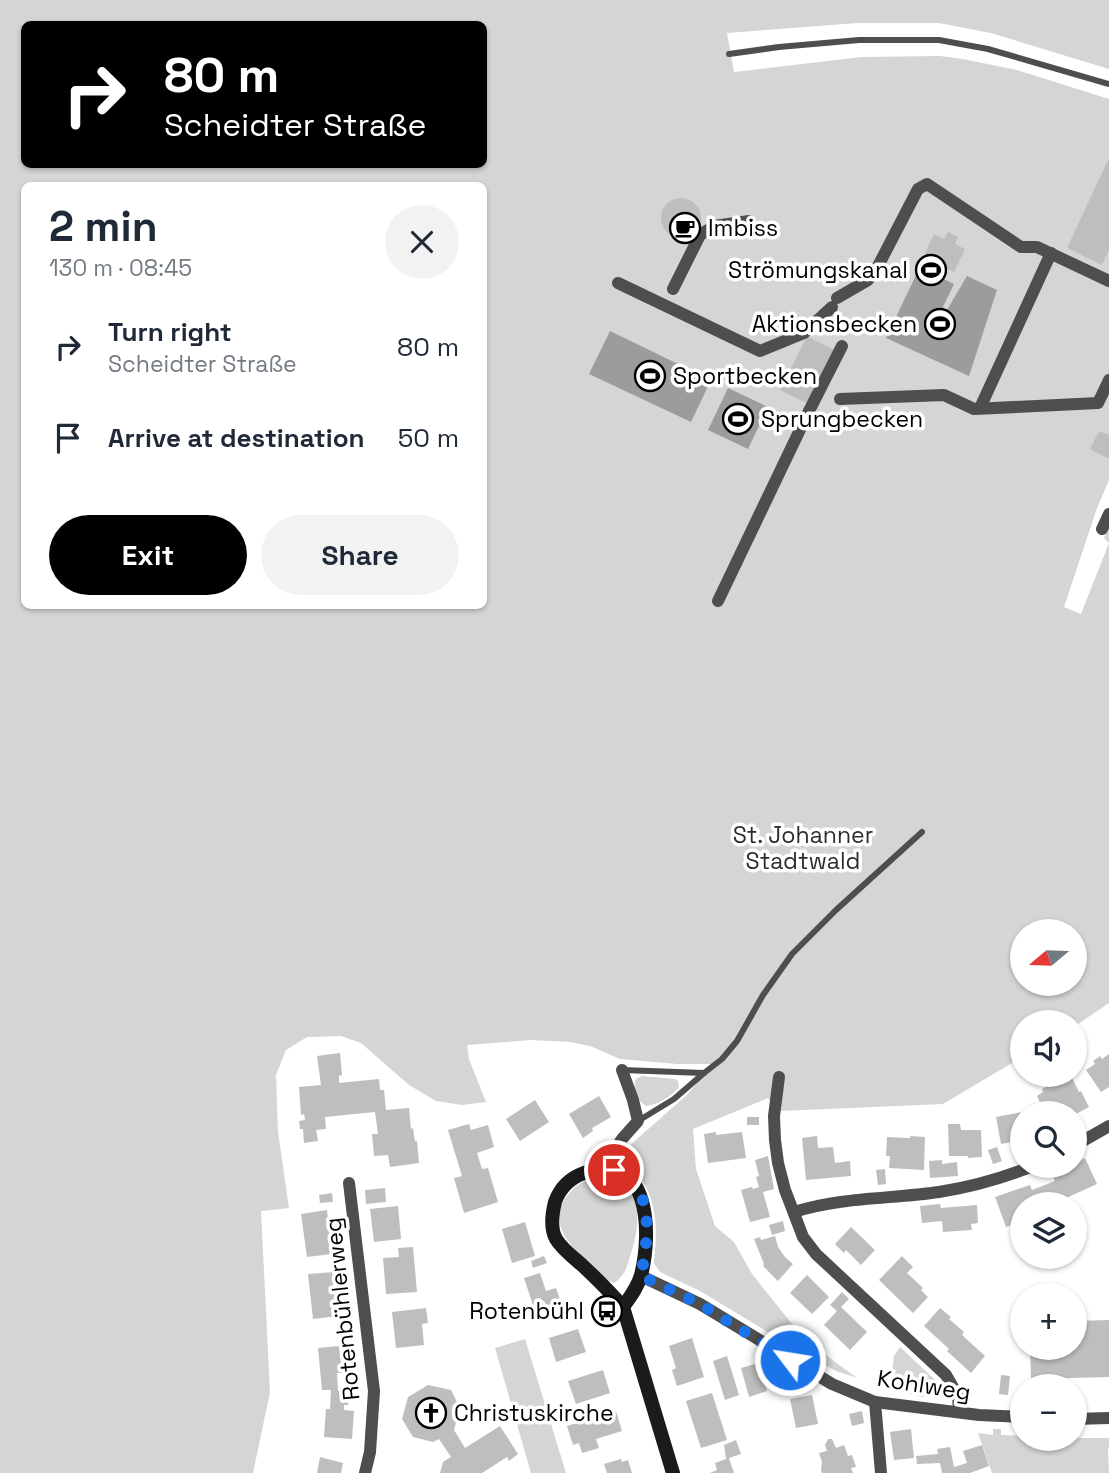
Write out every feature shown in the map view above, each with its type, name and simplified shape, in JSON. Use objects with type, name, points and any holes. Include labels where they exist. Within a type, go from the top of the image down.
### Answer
[{"type":"street","points":[[618,283],[760,351],[804,333],[842,294],[868,280],[876,270],[918,188],[927,184],[1021,247],[1037,247],[1109,281]]},
{"type":"street","points":[[673,289],[700,235],[714,226],[749,221]]},
{"type":"street","points":[[980,408],[1051,253]]},
{"type":"street","points":[[718,601],[842,346]]},
{"type":"street","points":[[839,399],[944,395],[974,409],[1098,403],[1109,380]]},
{"type":"street","points":[[1102,529],[1109,514]]},
{"type":"street","points":[[603,1168],[638,1121],[622,1070]]},
{"type":"street","points":[[779,1077],[774,1107],[778,1164],[803,1237],[816,1254],[946,1375],[958,1396],[959,1412]]},
{"type":"street","points":[[1087,1139],[1109,1126]]},
{"type":"street","points":[[623,1307],[641,1276],[647,1225],[643,1204],[634,1183],[614,1170],[603,1168],[577,1175],[565,1185],[553,1209],[552,1225],[556,1238],[565,1250],[623,1307],[673,1473]]},
{"type":"street","points":[[794,1212],[818,1205],[955,1189],[1010,1174]]},
{"type":"street","name":"Rotenbühlerweg","points":[[349,1183],[374,1391],[370,1452],[365,1473]]},
{"type":"street","name":"Kohlweg","points":[[641,1276],[700,1304],[832,1384],[875,1402],[1010,1416]]},
{"type":"street","points":[[875,1402],[881,1473]]},
{"type":"street","points":[[1087,1419],[1109,1418]]},
{"type":"lane","points":[[729,54],[859,40],[939,40],[988,49],[1109,84]]},
{"type":"lane","points":[[638,1121],[674,1100],[722,1059],[737,1041],[763,995],[792,954],[836,909],[922,832]]},
{"type":"lane","points":[[622,1070],[704,1073]]},
{"type":"green space","name":"St. Johanner Stadtwald","points":[[0,0],[1109,0],[1109,69],[991,33],[939,23],[858,23],[727,33],[734,72],[861,57],[940,56],[1017,70],[1109,99],[1109,480],[1064,607],[1081,614],[1109,543],[1109,1003],[1087,1018],[1087,1010],[1010,1010],[1010,1064],[943,1104],[780,1111],[768,1098],[693,1129],[696,1169],[715,1226],[734,1242],[752,1274],[804,1339],[857,1378],[836,1371],[804,1354],[700,1291],[660,1272],[654,1263],[656,1230],[653,1205],[631,1161],[629,1146],[688,1094],[712,1064],[620,1059],[590,1046],[570,1042],[531,1040],[467,1045],[469,1059],[486,1102],[462,1105],[436,1101],[409,1085],[361,1043],[341,1036],[307,1037],[286,1050],[276,1075],[278,1132],[289,1208],[261,1211],[270,1392],[253,1473],[0,1473]]},
{"type":"green space","points":[[1109,527],[1109,543],[1104,538]]},
{"type":"green space","points":[[642,1076],[675,1079],[679,1087],[664,1100],[646,1106],[640,1101],[635,1090],[636,1079]]},
{"type":"green space","points":[[597,1178],[612,1179],[623,1184],[635,1201],[637,1212],[635,1237],[628,1265],[614,1283],[607,1280],[570,1244],[560,1223],[560,1211],[568,1195],[582,1182]]},
{"type":"green space","points":[[525,1339],[566,1473],[531,1473],[495,1348]]},
{"type":"green space","points":[[900,1347],[936,1382],[936,1389],[929,1397],[880,1387],[880,1383],[891,1380],[894,1356]]},
{"type":"green space","points":[[993,1429],[1001,1429],[1001,1435],[1010,1435],[1010,1451],[1087,1451],[1087,1438],[1109,1438],[1109,1473],[992,1473],[978,1433],[993,1435]]},
{"type":"shaded area","name":"Aktionsbecken","points":[[929,261],[942,267],[943,271],[941,278],[932,280],[938,281],[942,278],[954,284],[941,311],[936,311],[944,315],[967,276],[997,290],[969,376],[886,338],[917,273],[926,277],[921,269],[924,263]]},
{"type":"shaded area","name":"Sportbecken","points":[[610,331],[711,380],[691,422],[589,374]]},
{"type":"shaded area","name":"Sprungbecken","points":[[728,388],[768,407],[748,449],[708,430]]},
{"type":"building","points":[[1109,158],[1109,250],[1102,265],[1067,248]]},
{"type":"building","points":[[681,198],[695,204],[701,218],[695,232],[681,238],[667,232],[661,218],[667,204]]},
{"type":"building","points":[[948,232],[958,237],[955,244],[965,249],[954,272],[923,258],[934,234],[944,239]]},
{"type":"building","points":[[807,336],[836,351],[809,404],[780,390]]},
{"type":"building","points":[[1099,431],[1109,435],[1109,459],[1090,449]]},
{"type":"building","points":[[340,1053],[342,1075],[339,1076],[339,1083],[379,1079],[380,1090],[384,1090],[386,1110],[409,1108],[419,1163],[390,1167],[388,1155],[374,1156],[372,1134],[378,1134],[375,1112],[325,1117],[326,1129],[316,1130],[318,1141],[304,1143],[303,1129],[300,1129],[299,1121],[305,1120],[304,1114],[301,1115],[299,1087],[321,1085],[317,1056]]},
{"type":"building","points":[[1109,1054],[1109,1087],[1101,1092],[1087,1069],[1100,1056],[1102,1059]]},
{"type":"building","points":[[1076,1087],[1086,1101],[1039,1101],[1037,1096],[1043,1092],[1042,1089]]},
{"type":"building","points":[[599,1096],[611,1117],[592,1128],[593,1131],[583,1138],[569,1114]]},
{"type":"building","points":[[535,1100],[549,1122],[520,1141],[506,1119]]},
{"type":"building","points":[[1010,1114],[1010,1142],[1001,1144],[996,1117]]},
{"type":"building","points":[[747,1117],[759,1117],[759,1125],[747,1125]]},
{"type":"building","points":[[469,1124],[471,1130],[488,1125],[494,1147],[477,1153],[482,1169],[488,1168],[498,1202],[464,1213],[454,1178],[462,1176],[448,1130]]},
{"type":"building","points":[[948,1124],[960,1124],[961,1130],[981,1130],[982,1157],[949,1156]]},
{"type":"building","points":[[716,1132],[716,1135],[742,1132],[746,1158],[708,1163],[704,1134]]},
{"type":"building","points":[[817,1136],[818,1148],[833,1147],[835,1163],[850,1161],[851,1176],[806,1180],[802,1138]]},
{"type":"building","points":[[887,1137],[925,1137],[924,1170],[889,1168],[890,1156],[886,1156]]},
{"type":"building","points":[[997,1147],[1002,1161],[993,1164],[988,1150]]},
{"type":"building","points":[[768,1156],[774,1189],[763,1192],[770,1217],[750,1222],[741,1190],[759,1187],[755,1160]]},
{"type":"building","points":[[942,1160],[942,1164],[957,1162],[958,1176],[930,1178],[929,1161]]},
{"type":"building","points":[[1087,1162],[1097,1184],[1079,1192],[1010,1192],[1010,1226],[1006,1227],[995,1197],[1030,1185],[1032,1190],[1055,1181],[1054,1178],[1087,1178]]},
{"type":"building","points":[[885,1169],[886,1184],[878,1185],[876,1170]]},
{"type":"building","points":[[385,1188],[386,1202],[366,1204],[365,1190]]},
{"type":"building","points":[[332,1193],[333,1202],[320,1203],[319,1195]]},
{"type":"building","points":[[940,1204],[941,1208],[977,1205],[978,1223],[971,1224],[972,1230],[943,1232],[942,1221],[922,1223],[920,1206]]},
{"type":"building","points":[[398,1206],[401,1239],[374,1242],[370,1209]]},
{"type":"building","points":[[327,1210],[332,1254],[307,1257],[301,1214]]},
{"type":"building","points":[[783,1221],[785,1231],[772,1235],[769,1225]]},
{"type":"building","points":[[525,1222],[535,1256],[512,1263],[502,1229]]},
{"type":"building","points":[[851,1227],[875,1250],[861,1265],[846,1250],[844,1253],[835,1244]]},
{"type":"building","points":[[775,1236],[778,1247],[793,1264],[778,1281],[763,1266],[754,1239]]},
{"type":"building","points":[[413,1247],[417,1292],[386,1294],[383,1258],[399,1257],[398,1248]]},
{"type":"building","points":[[544,1256],[547,1263],[533,1268],[531,1261]]},
{"type":"building","points":[[902,1256],[913,1267],[907,1273],[923,1288],[921,1290],[928,1297],[913,1313],[879,1280]]},
{"type":"building","points":[[334,1272],[338,1316],[313,1319],[308,1274]]},
{"type":"building","points":[[540,1273],[546,1291],[556,1288],[562,1305],[548,1310],[544,1301],[533,1305],[524,1278]]},
{"type":"building","points":[[807,1275],[829,1297],[812,1314],[790,1293]]},
{"type":"building","points":[[842,1292],[849,1299],[841,1307],[867,1332],[850,1350],[824,1325],[837,1311],[830,1305]]},
{"type":"building","points":[[426,1308],[428,1323],[422,1324],[424,1345],[396,1348],[392,1312]]},
{"type":"building","points":[[940,1308],[964,1332],[962,1335],[985,1356],[971,1373],[924,1326]]},
{"type":"building","points":[[1109,1320],[1109,1377],[1087,1378],[1087,1374],[1031,1374],[1030,1360],[1087,1360],[1087,1321]]},
{"type":"building","points":[[578,1329],[586,1352],[556,1362],[549,1338]]},
{"type":"building","points":[[692,1338],[704,1377],[677,1386],[672,1370],[676,1368],[669,1346]]},
{"type":"building","points":[[339,1346],[342,1373],[337,1373],[338,1391],[349,1391],[348,1405],[344,1405],[344,1410],[354,1411],[352,1439],[324,1437],[326,1409],[330,1409],[331,1390],[322,1390],[318,1348]]},
{"type":"building","points":[[727,1356],[739,1395],[725,1400],[713,1361]]},
{"type":"building","points":[[759,1363],[767,1391],[749,1397],[741,1368]]},
{"type":"building","points":[[603,1370],[610,1393],[576,1404],[568,1381]]},
{"type":"building","points":[[1001,1375],[1010,1376],[1008,1395],[999,1394]]},
{"type":"building","points":[[428,1385],[451,1390],[460,1408],[454,1430],[465,1448],[500,1426],[518,1454],[509,1461],[507,1457],[482,1473],[440,1473],[443,1462],[451,1457],[439,1439],[433,1442],[413,1437],[402,1419],[408,1397]]},
{"type":"building","points":[[712,1393],[727,1440],[701,1448],[686,1401]]},
{"type":"building","points":[[812,1395],[818,1424],[796,1428],[790,1399]]},
{"type":"building","points":[[616,1411],[622,1431],[596,1439],[599,1448],[582,1453],[579,1443],[573,1445],[567,1426]]},
{"type":"building","points":[[862,1411],[864,1423],[852,1426],[849,1414]]},
{"type":"building","points":[[911,1429],[914,1458],[894,1460],[890,1432]]},
{"type":"building","points":[[828,1439],[832,1439],[836,1448],[844,1445],[848,1456],[852,1455],[856,1467],[851,1468],[853,1473],[822,1473],[819,1453],[827,1451],[825,1445]]},
{"type":"building","points":[[736,1440],[741,1454],[729,1458],[734,1473],[710,1473],[717,1470],[715,1463],[726,1459],[724,1445]]},
{"type":"building","points":[[982,1445],[989,1466],[970,1473],[942,1473],[940,1463],[917,1464],[916,1456],[938,1454],[937,1449],[950,1447],[954,1467],[967,1463],[963,1451]]},
{"type":"building","points":[[320,1457],[343,1463],[341,1473],[317,1473]]},
{"type":"building","points":[[621,1459],[622,1462],[628,1460],[632,1473],[607,1473],[604,1464]]},
{"type":"place","name":"Imbiss","points":[[685,228]]},
{"type":"place","name":"Strömungskanal","points":[[931,270]]},
{"type":"place","name":"Aktionsbecken","points":[[940,324]]},
{"type":"place","name":"Sportbecken","points":[[650,376]]},
{"type":"place","name":"Sprungbecken","points":[[738,419]]},
{"type":"place","name":"Rotenbühl","points":[[607,1311]]},
{"type":"place","name":"Christuskirche","points":[[431,1413]]},
{"type":"route","points":[[614,1170],[634,1183],[643,1204],[647,1225],[641,1276],[700,1304],[790,1360]]}]
